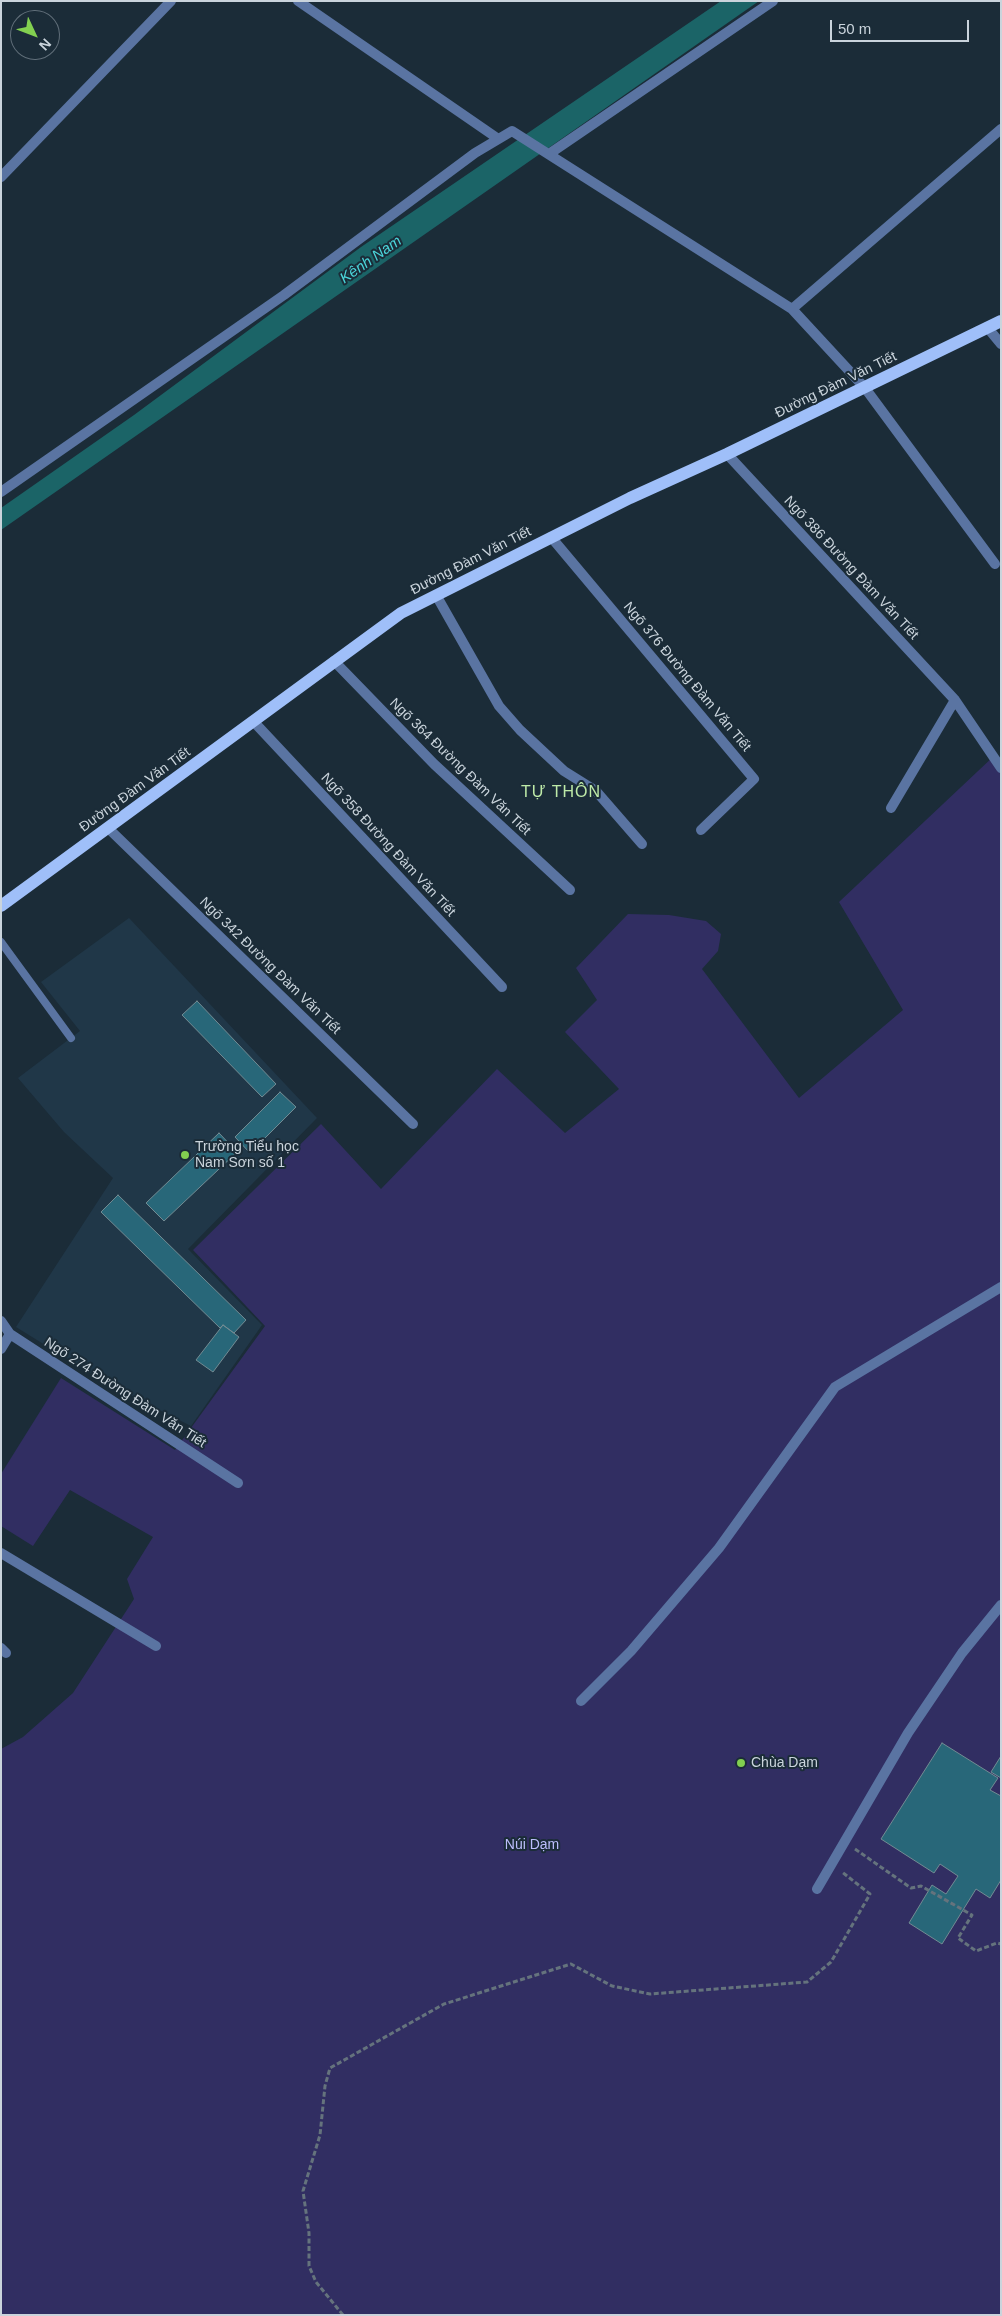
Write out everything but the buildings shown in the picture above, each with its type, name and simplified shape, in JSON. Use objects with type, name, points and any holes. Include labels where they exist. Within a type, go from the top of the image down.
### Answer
[{"type":"main road","name":"Đường Đàm Văn Tiết","points":[[1,906],[401,613],[552,537],[987,327],[1001,322]]},
{"type":"street","points":[[1,177],[172,1]]},
{"type":"street","points":[[298,1],[497,138]]},
{"type":"street","points":[[549,154],[773,1]]},
{"type":"street","points":[[792,309],[1001,129]]},
{"type":"street","points":[[1,492],[284,295],[497,138],[512,131],[792,309],[864,388],[996,564]]},
{"type":"street","points":[[987,327],[1001,344]]},
{"type":"street","name":"Ngõ 386 Đường Đàm Văn Tiết","points":[[727,454],[955,700],[1001,768]]},
{"type":"street","name":"Ngõ 376 Đường Đàm Văn Tiết","points":[[552,537],[754,779],[701,830]]},
{"type":"street","points":[[436,595],[499,706],[520,730],[564,771],[596,791],[642,844]]},
{"type":"street","name":"Ngõ 364 Đường Đàm Văn Tiết","points":[[334,661],[434,764],[570,890]]},
{"type":"street","points":[[891,808],[955,700]]},
{"type":"street","name":"Ngõ 358 Đường Đàm Văn Tiết","points":[[254,722],[502,987]]},
{"type":"street","name":"Ngõ 342 Đường Đàm Văn Tiết","points":[[108,828],[413,1124]]},
{"type":"street","points":[[581,1701],[631,1651],[719,1548],[835,1387],[1001,1287]]},
{"type":"street","name":"Ngõ 274 Đường Đàm Văn Tiết","points":[[1,1321],[10,1334],[238,1483]]},
{"type":"street","points":[[1,1348],[10,1334]]},
{"type":"street","points":[[1,1553],[156,1646]]},
{"type":"street","points":[[817,1889],[908,1734],[962,1653],[1001,1605]]},
{"type":"lane","points":[[1,942],[71,1038]]},
{"type":"path","points":[[845,1841],[911,1888],[921,1886],[972,1916],[958,1938],[976,1951],[997,1943],[1001,1944]]},
{"type":"path","points":[[343,2315],[316,2282],[309,2266],[309,2233],[303,2191],[320,2135],[325,2086],[330,2068],[444,2004],[570,1964],[612,1986],[650,1994],[807,1982],[831,1962],[870,1894],[832,1864]]},
{"type":"shaded area","name":"Trường Tiểu học Nam Sơn số 1","points":[[129,918],[317,1118],[188,1249],[262,1325],[191,1426],[108,1384],[16,1327],[113,1178],[64,1132],[18,1078],[80,1031],[41,982]]},
{"type":"green space","name":"Núi Dạm","points":[[995,755],[1001,761],[1001,2315],[1,2315],[1,1749],[23,1737],[73,1693],[134,1599],[127,1579],[153,1537],[70,1490],[33,1546],[1,1526],[1,1474],[61,1378],[175,1450],[265,1326],[193,1250],[321,1124],[381,1189],[497,1069],[565,1133],[619,1089],[565,1032],[597,1000],[576,968],[628,914],[669,915],[706,921],[721,934],[718,951],[702,969],[799,1098],[903,1010],[839,902]]},
{"type":"water","name":"Kênh Nam","points":[[721,1],[759,1],[1,530],[1,508],[134,415],[361,247]]},
{"type":"place","name":"Trường Tiểu học Nam Sơn số 1","points":[[185,1155]]},
{"type":"place","name":"Chùa Dạm","points":[[741,1763]]},
{"type":"district","name":"TỰ THÔN","points":[[561,793]]}]
